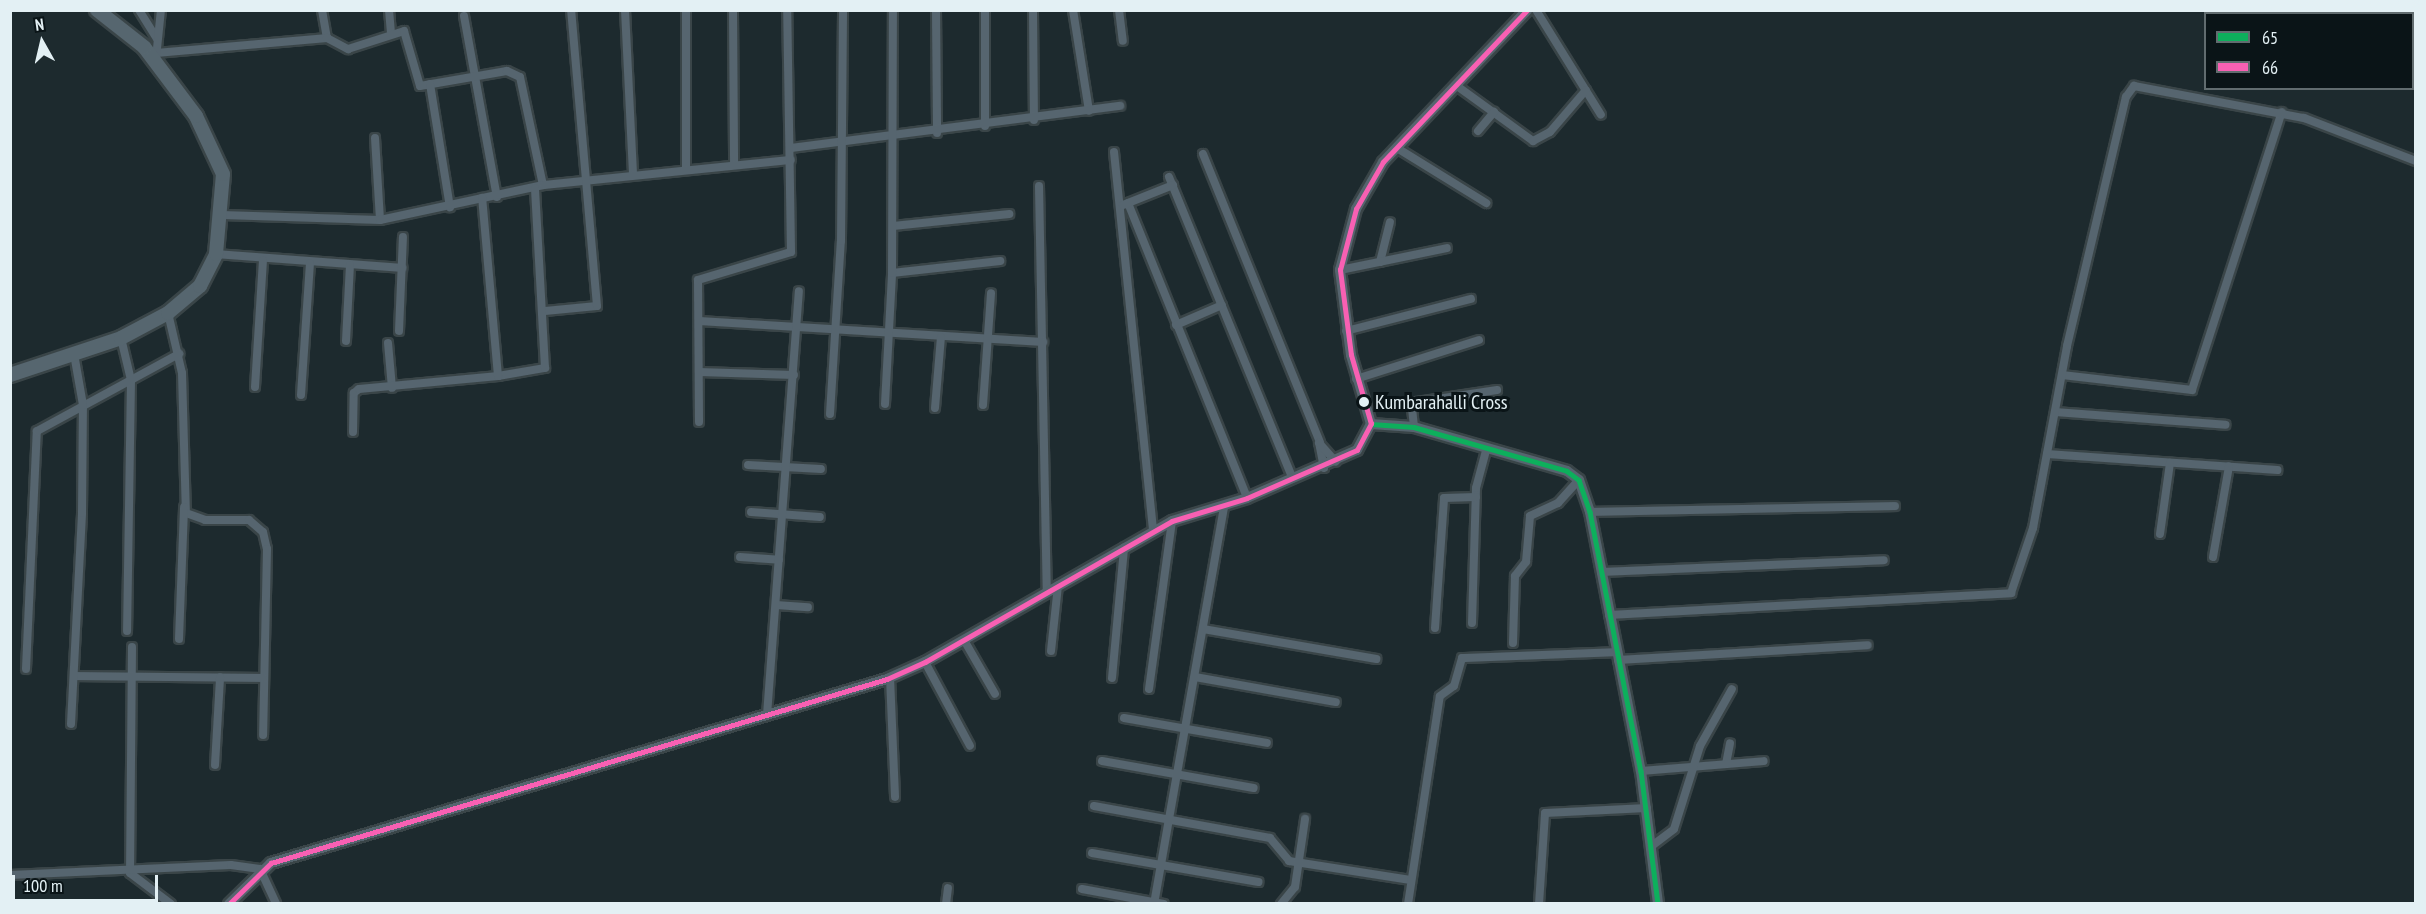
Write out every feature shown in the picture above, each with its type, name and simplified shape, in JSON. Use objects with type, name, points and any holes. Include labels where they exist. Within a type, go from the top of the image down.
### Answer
[{"type":"main road","points":[[10,375],[121,338],[168,313],[200,286],[216,254],[222,215],[223,174],[196,116],[156,58],[97,10]]},
{"type":"street","points":[[140,10],[158,39]]},
{"type":"street","points":[[161,10],[156,58],[327,38],[348,49],[391,32],[407,34],[419,85],[476,74],[516,72],[524,83],[539,186],[545,312],[545,368],[498,376],[354,393],[353,432]]},
{"type":"street","points":[[322,10],[327,38]]},
{"type":"street","points":[[389,10],[391,32]]},
{"type":"street","points":[[545,312],[597,306],[582,181],[571,10]]},
{"type":"street","points":[[625,10],[633,174]]},
{"type":"street","points":[[686,10],[686,167]]},
{"type":"street","points":[[733,10],[734,164]]},
{"type":"street","points":[[699,422],[700,279],[790,255],[791,148],[788,10]]},
{"type":"street","points":[[830,414],[838,326],[843,142],[843,10]]},
{"type":"street","points":[[885,404],[893,226],[892,10]]},
{"type":"street","points":[[936,10],[937,133]]},
{"type":"street","points":[[985,126],[986,10]]},
{"type":"street","points":[[1033,10],[1034,120]]},
{"type":"street","points":[[1073,10],[1089,111]]},
{"type":"street","points":[[1119,10],[1123,41]]},
{"type":"street","points":[[10,875],[130,873],[177,865],[260,869],[890,677],[925,662],[1172,521],[1247,498],[1336,462],[1357,450],[1371,424],[1356,378],[1346,331],[1340,270],[1368,183],[1397,148],[1527,10]]},
{"type":"street","points":[[1536,10],[1601,115]]},
{"type":"street","points":[[464,16],[496,197]]},
{"type":"street","points":[[430,84],[450,207]]},
{"type":"street","points":[[1457,86],[1539,140],[1586,90]]},
{"type":"street","points":[[1609,615],[1923,596],[2003,596],[2011,593],[2033,528],[2062,375],[2130,89],[2218,98],[2282,112],[2343,130],[2415,161]]},
{"type":"street","points":[[791,148],[937,133],[1120,106]]},
{"type":"street","points":[[1478,131],[1494,112]]},
{"type":"street","points":[[2062,375],[2192,390],[2282,112]]},
{"type":"street","points":[[375,138],[380,220]]},
{"type":"street","points":[[1397,148],[1486,203]]},
{"type":"street","points":[[1114,152],[1124,205],[1153,532]]},
{"type":"street","points":[[1203,154],[1320,442],[1324,468]]},
{"type":"street","points":[[222,215],[380,220],[450,207],[539,186],[686,167],[791,160]]},
{"type":"street","points":[[1124,205],[1171,181],[1293,479]]},
{"type":"street","points":[[1039,186],[1047,592]]},
{"type":"street","points":[[482,198],[498,376]]},
{"type":"street","points":[[1124,205],[1247,498]]},
{"type":"street","points":[[893,226],[1009,214]]},
{"type":"street","points":[[1380,262],[1390,222]]},
{"type":"street","points":[[399,331],[404,237]]},
{"type":"street","points":[[1340,270],[1447,248]]},
{"type":"street","points":[[216,254],[263,260],[402,268]]},
{"type":"street","points":[[255,387],[263,260]]},
{"type":"street","points":[[892,273],[1000,261]]},
{"type":"street","points":[[301,394],[310,262]]},
{"type":"street","points":[[346,341],[350,265]]},
{"type":"street","points":[[767,715],[799,291]]},
{"type":"street","points":[[983,405],[991,293]]},
{"type":"street","points":[[1346,331],[1471,298]]},
{"type":"street","points":[[1176,325],[1222,305]]},
{"type":"street","points":[[168,313],[179,354],[184,506],[179,639]]},
{"type":"street","points":[[699,321],[838,326],[987,341],[1043,342]]},
{"type":"street","points":[[935,408],[941,337]]},
{"type":"street","points":[[121,338],[131,380],[127,631]]},
{"type":"street","points":[[1356,378],[1479,340]]},
{"type":"street","points":[[388,344],[392,388]]},
{"type":"street","points":[[71,724],[83,405],[74,354]]},
{"type":"street","points":[[26,669],[36,431],[179,354]]},
{"type":"street","points":[[699,372],[794,375]]},
{"type":"street","points":[[1414,427],[1412,408],[1417,402],[1497,390]]},
{"type":"street","points":[[2055,412],[2226,425]]},
{"type":"street","points":[[1371,424],[1414,427],[1486,450],[1568,471],[1579,480],[1590,512],[1641,771],[1653,845],[1658,903]]},
{"type":"street","points":[[1320,442],[1336,462]]},
{"type":"street","points":[[1472,623],[1476,497],[1486,450]]},
{"type":"street","points":[[2047,454],[2277,470]]},
{"type":"street","points":[[2160,534],[2170,463]]},
{"type":"street","points":[[748,465],[821,469]]},
{"type":"street","points":[[2213,557],[2229,466]]},
{"type":"street","points":[[1513,643],[1515,576],[1526,562],[1530,516],[1558,503],[1579,480]]},
{"type":"street","points":[[1435,628],[1444,498],[1476,497]]},
{"type":"street","points":[[184,506],[193,517],[249,520],[263,532],[263,735]]},
{"type":"street","points":[[1154,902],[1224,506]]},
{"type":"street","points":[[1590,512],[1895,506]]},
{"type":"street","points":[[751,512],[819,517]]},
{"type":"street","points":[[1149,689],[1172,521]]},
{"type":"street","points":[[1112,678],[1124,548]]},
{"type":"street","points":[[740,557],[779,560]]},
{"type":"street","points":[[1601,572],[1884,560]]},
{"type":"street","points":[[1051,651],[1058,585]]},
{"type":"street","points":[[776,605],[808,607]]},
{"type":"street","points":[[1203,629],[1376,659]]},
{"type":"street","points":[[964,640],[995,694]]},
{"type":"street","points":[[1408,903],[1440,696],[1454,686],[1462,658],[1617,656],[1868,645]]},
{"type":"street","points":[[130,873],[132,647]]},
{"type":"street","points":[[925,662],[970,746]]},
{"type":"street","points":[[74,676],[263,678]]},
{"type":"street","points":[[215,765],[220,677]]},
{"type":"street","points":[[890,677],[895,797]]},
{"type":"street","points":[[1195,677],[1336,702]]},
{"type":"street","points":[[1653,845],[1674,829],[1696,766],[1700,746],[1732,689]]},
{"type":"street","points":[[1124,718],[1267,743]]},
{"type":"street","points":[[1726,764],[1730,743]]},
{"type":"street","points":[[1102,761],[1254,788]]},
{"type":"street","points":[[1641,771],[1764,761]]},
{"type":"street","points":[[1094,806],[1270,838],[1283,857],[1299,862],[1412,880]]},
{"type":"street","points":[[1539,903],[1545,813],[1647,808]]},
{"type":"street","points":[[1281,903],[1295,887],[1305,819]]},
{"type":"street","points":[[1092,853],[1258,882]]},
{"type":"street","points":[[229,903],[260,869]]},
{"type":"street","points":[[260,869],[276,903]]},
{"type":"street","points":[[130,873],[171,903]]},
{"type":"street","points":[[946,903],[948,888]]},
{"type":"street","points":[[1082,889],[1164,903]]},
{"type":"transit line","name":"66","points":[[229,904],[271,863],[887,679],[925,662],[1172,521],[1247,498],[1357,450],[1371,424],[1351,355],[1340,270],[1356,209],[1383,162],[1527,10]]},
{"type":"transit line","name":"65","points":[[1371,424],[1414,427],[1567,471],[1579,480],[1590,512],[1641,771],[1658,904]]},
{"type":"place","name":"Kumbarahalli Cross","points":[[1364,402]]}]
